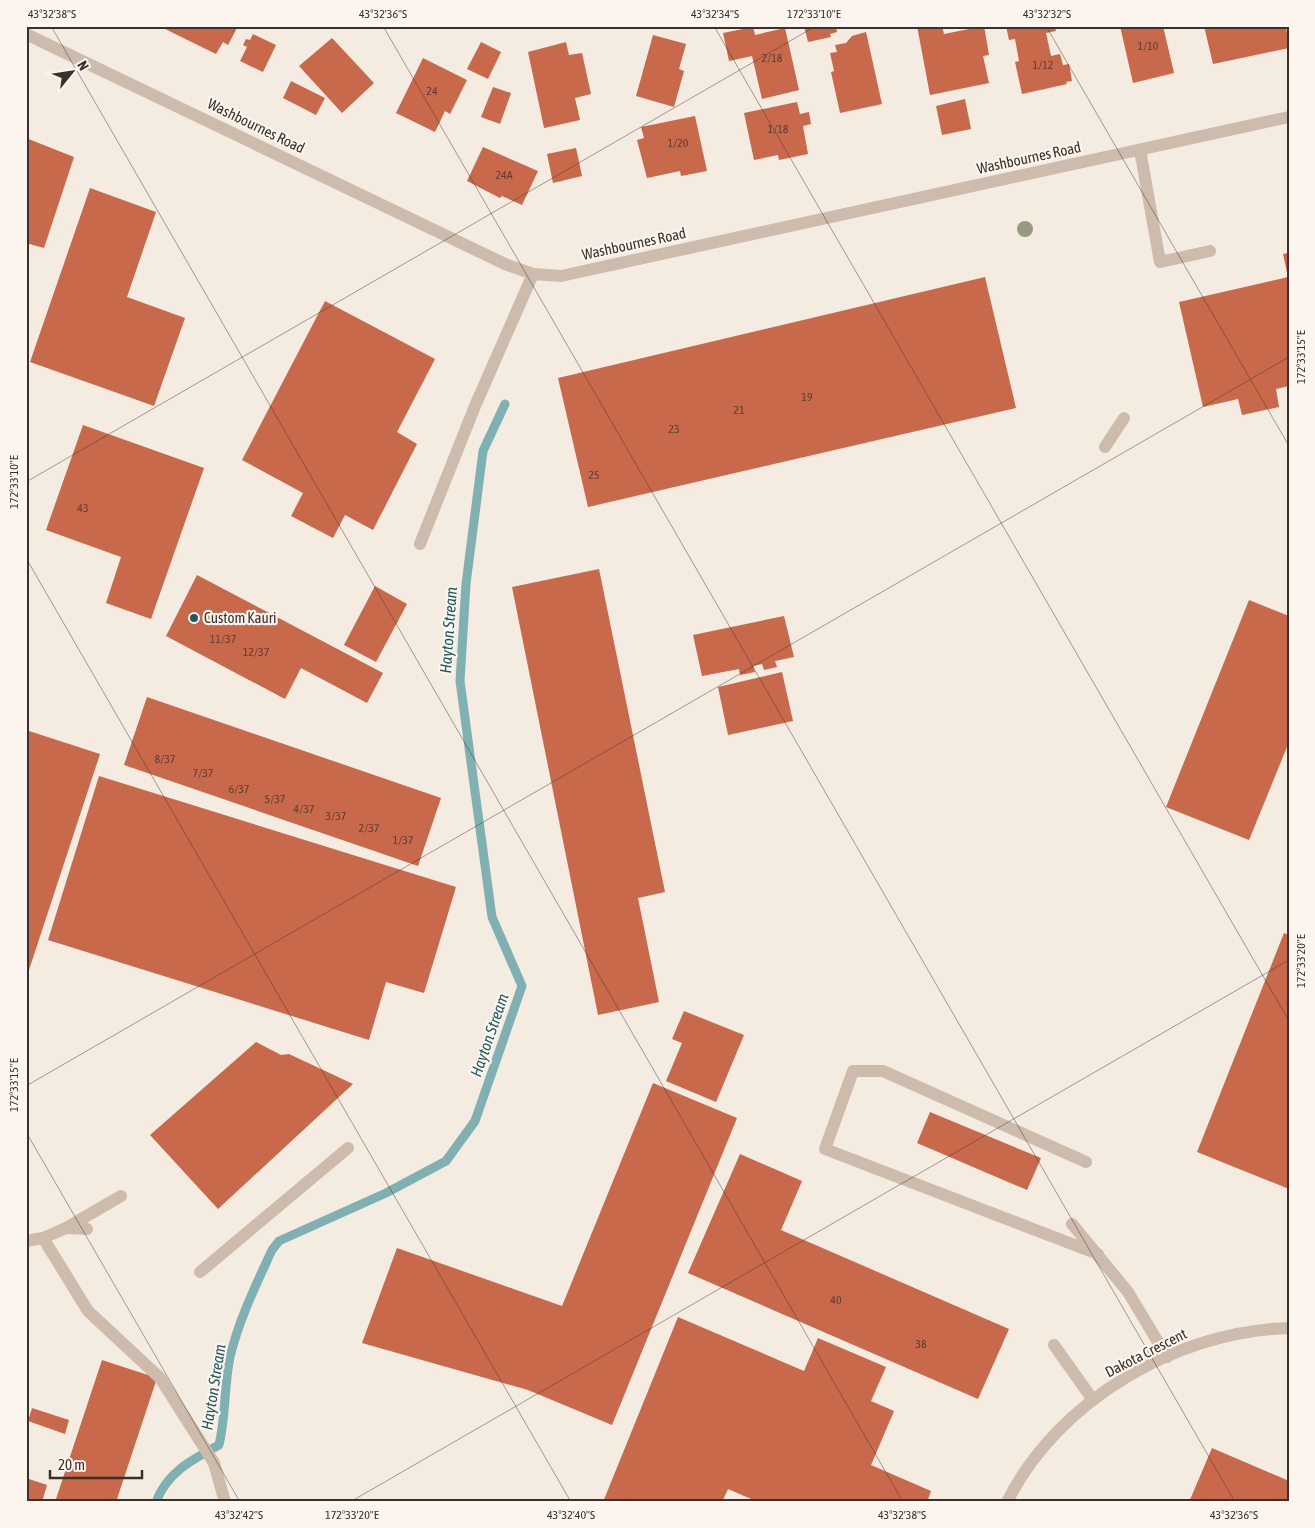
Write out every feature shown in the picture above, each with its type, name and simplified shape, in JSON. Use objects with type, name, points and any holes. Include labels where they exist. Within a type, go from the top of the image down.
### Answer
[{"type":"street","name":"Washbournes Road","points":[[26,34],[505,264],[532,274],[561,276],[1289,117]]},
{"type":"street","points":[[1140,150],[1160,262],[1210,251]]},
{"type":"street","points":[[420,544],[475,406],[532,274]]},
{"type":"street","points":[[1104,447],[1124,418]]},
{"type":"street","points":[[1086,1162],[883,1071],[852,1071],[825,1149],[1098,1254]]},
{"type":"street","points":[[200,1272],[348,1148]]},
{"type":"street","points":[[26,1241],[43,1238],[66,1228],[121,1196]]},
{"type":"street","points":[[1072,1224],[1128,1292],[1167,1357]]},
{"type":"street","points":[[66,1228],[87,1230]]},
{"type":"street","points":[[43,1238],[88,1311],[160,1378],[214,1463],[225,1502]]},
{"type":"street","name":"Dakota Crescent","points":[[1007,1502],[1045,1445],[1093,1400],[1128,1376],[1167,1357],[1230,1335],[1261,1329],[1289,1328]]},
{"type":"street","points":[[1054,1345],[1093,1400]]},
{"type":"building","points":[[159,26],[238,26],[228,45],[223,42],[216,54]]},
{"type":"building","points":[[804,26],[836,26],[837,32],[830,34],[831,37],[808,42]]},
{"type":"building","points":[[917,26],[942,26],[944,34],[984,26],[989,55],[983,56],[989,83],[930,95]]},
{"type":"building","points":[[1006,26],[1055,26],[1056,31],[1046,33],[1051,56],[1060,54],[1063,65],[1069,64],[1072,81],[1066,82],[1067,84],[1022,94],[1015,62],[1019,61],[1015,39],[1009,40]]},
{"type":"building","points":[[1120,26],[1163,26],[1174,73],[1133,83]]},
{"type":"building","points":[[1204,26],[1286,26],[1289,48],[1213,64]]},
{"type":"building","points":[[753,27],[755,35],[785,28],[799,90],[762,99],[752,56],[729,61],[723,33]]},
{"type":"building","points":[[866,32],[882,104],[840,113],[831,72],[834,71],[830,53],[837,52],[835,45],[846,43],[852,36]]},
{"type":"building","points":[[253,34],[276,45],[263,72],[240,61],[247,47],[243,45],[246,39],[250,40]]},
{"type":"building","points":[[653,35],[686,44],[679,69],[684,71],[674,107],[636,96]]},
{"type":"building","points":[[332,38],[374,83],[342,113],[299,66]]},
{"type":"building","points":[[481,42],[501,52],[488,79],[467,69]]},
{"type":"building","points":[[566,42],[569,55],[582,53],[591,94],[575,98],[580,120],[544,128],[528,52]]},
{"type":"building","points":[[423,58],[467,80],[450,114],[445,111],[435,132],[396,113]]},
{"type":"building","points":[[291,81],[325,98],[316,115],[283,98]]},
{"type":"building","points":[[493,87],[511,93],[500,124],[481,117]]},
{"type":"building","points":[[965,99],[971,129],[942,135],[936,106]]},
{"type":"building","points":[[797,102],[800,114],[809,112],[811,124],[803,126],[808,154],[779,160],[778,155],[754,160],[744,113]]},
{"type":"building","points":[[695,116],[707,171],[681,176],[680,171],[647,178],[637,140],[644,138],[641,127]]},
{"type":"building","points":[[26,138],[74,157],[44,248],[26,243]]},
{"type":"building","points":[[483,147],[538,171],[522,205],[502,196],[500,198],[467,181]]},
{"type":"building","points":[[576,148],[582,176],[553,183],[547,154]]},
{"type":"building","points":[[90,188],[156,212],[127,297],[185,318],[154,406],[30,362]]},
{"type":"building","points":[[1289,253],[1289,386],[1276,389],[1279,407],[1242,415],[1238,399],[1203,407],[1179,302],[1288,277],[1283,254]]},
{"type":"building","points":[[985,277],[1016,408],[588,507],[558,378]]},
{"type":"building","points":[[325,301],[435,359],[397,432],[417,444],[373,530],[345,515],[333,538],[291,516],[303,493],[242,460]]},
{"type":"building","points":[[83,425],[204,468],[151,619],[106,603],[121,557],[46,530]]},
{"type":"building","points":[[599,569],[665,892],[638,898],[659,1002],[598,1015],[512,587]]},
{"type":"building","points":[[197,575],[383,673],[367,703],[301,668],[285,699],[166,636]]},
{"type":"building","points":[[375,586],[407,604],[376,662],[344,645]]},
{"type":"building","points":[[1249,600],[1289,616],[1289,742],[1249,840],[1166,807]]},
{"type":"building","points":[[784,616],[794,657],[775,661],[777,667],[764,670],[762,664],[753,666],[755,672],[740,675],[739,669],[702,676],[693,635]]},
{"type":"building","points":[[782,672],[793,721],[728,735],[718,687]]},
{"type":"building","points":[[147,697],[441,798],[418,866],[124,765]]},
{"type":"building","points":[[26,730],[100,754],[27,976],[26,976]]},
{"type":"building","points":[[99,776],[456,887],[424,993],[386,982],[369,1040],[48,940]]},
{"type":"building","points":[[1284,933],[1289,935],[1289,1189],[1197,1152]]},
{"type":"building","points":[[684,1011],[744,1035],[716,1102],[666,1081],[682,1043],[672,1039]]},
{"type":"building","points":[[256,1042],[281,1055],[289,1054],[353,1084],[218,1209],[150,1135]]},
{"type":"building","points":[[653,1083],[737,1118],[612,1425],[528,1390],[362,1343],[397,1248],[562,1306]]},
{"type":"building","points":[[930,1112],[1041,1158],[1027,1190],[917,1143]]},
{"type":"building","points":[[740,1154],[802,1181],[781,1230],[1009,1329],[978,1399],[688,1273]]},
{"type":"building","points":[[678,1317],[804,1371],[818,1338],[886,1367],[871,1401],[894,1411],[871,1465],[931,1491],[927,1502],[758,1502],[728,1489],[722,1502],[603,1502]]},
{"type":"building","points":[[102,1360],[157,1378],[116,1502],[55,1502]]},
{"type":"building","points":[[32,1408],[69,1420],[65,1434],[28,1421]]},
{"type":"building","points":[[1212,1448],[1289,1481],[1289,1502],[1189,1502]]},
{"type":"building","points":[[26,1478],[47,1485],[42,1502],[26,1502]]},
{"type":"waterway","name":"Hayton Stream","points":[[156,1502],[174,1475],[190,1462],[219,1445],[230,1357],[248,1302],[272,1250],[279,1241],[386,1193],[446,1161],[475,1121],[522,986],[492,917],[460,681],[466,584],[483,451],[505,404]]},
{"type":"place","name":"Custom Kauri","points":[[194,618]]}]
